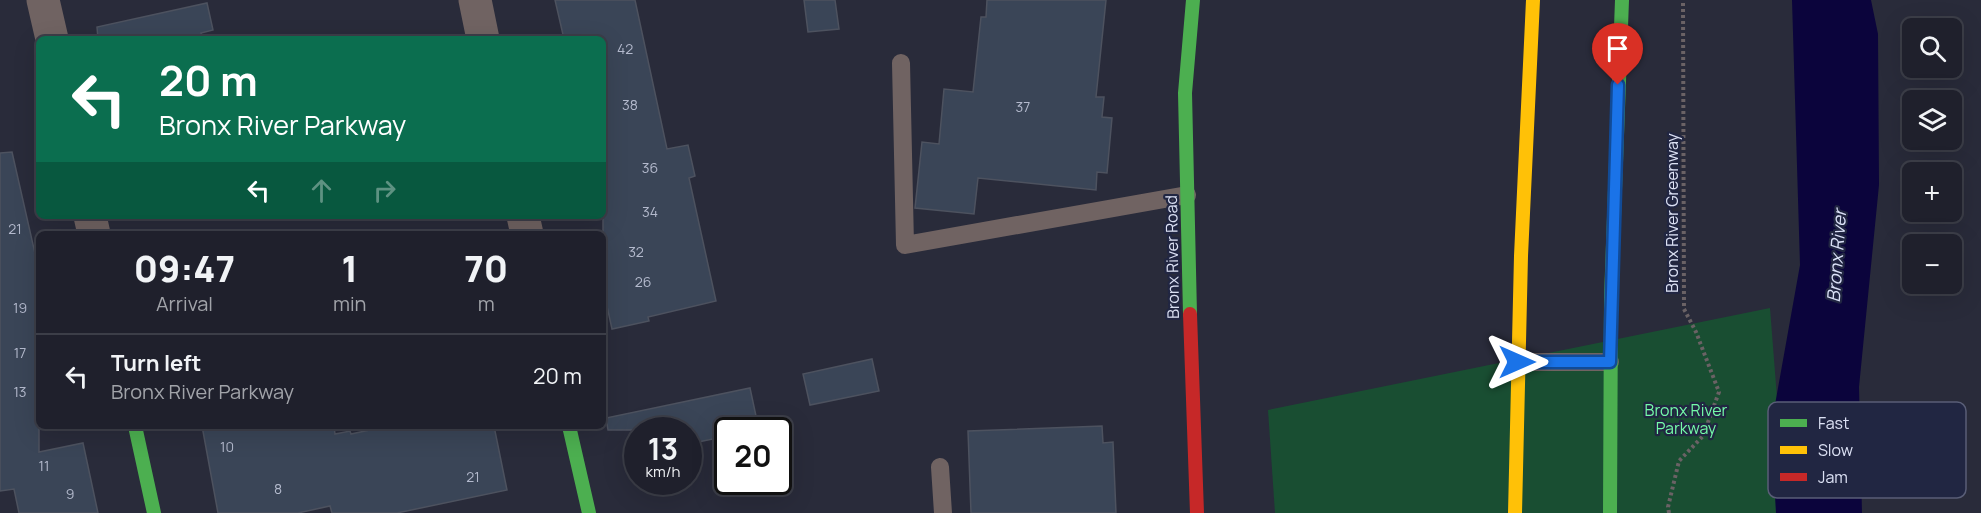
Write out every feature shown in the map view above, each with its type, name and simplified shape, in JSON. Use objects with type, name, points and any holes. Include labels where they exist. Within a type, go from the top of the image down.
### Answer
[{"type":"main road","name":"Bronx River Road","points":[[1193,0],[1185,93],[1197,513]]},
{"type":"main road","points":[[1515,513],[1522,199],[1533,0]]},
{"type":"main road","points":[[1610,513],[1614,174],[1622,0]]},
{"type":"main road","points":[[136,429],[154,513]]},
{"type":"main road","points":[[570,429],[589,513]]},
{"type":"street","points":[[43,0],[51,36]]},
{"type":"street","points":[[475,0],[482,36]]},
{"type":"lane","points":[[901,63],[905,245],[1187,195]]},
{"type":"lane","points":[[1517,362],[1610,362]]},
{"type":"lane","points":[[940,467],[943,513]]},
{"type":"path","name":"Bronx River Greenway","points":[[1669,513],[1668,507],[1678,461],[1703,436],[1719,392],[1696,332],[1684,309],[1683,0]]},
{"type":"green space","name":"Bronx River Parkway","points":[[1770,308],[1777,402],[1768,402],[1768,498],[1785,498],[1786,513],[1275,513],[1268,410]]},
{"type":"water","name":"Bronx River","points":[[1792,0],[1871,0],[1878,34],[1879,185],[1859,402],[1775,402],[1800,265]]},
{"type":"water","points":[[1775,498],[1862,498],[1862,513],[1776,513]]},
{"type":"building","points":[[555,0],[635,0],[667,149],[688,145],[695,176],[689,178],[716,301],[648,317],[649,321],[612,329],[606,302],[606,231],[603,231],[603,219],[606,219],[606,36],[563,36]]},
{"type":"building","points":[[804,0],[835,0],[839,29],[808,32]]},
{"type":"building","points":[[987,0],[1106,0],[1096,97],[1104,97],[1102,117],[1112,118],[1107,173],[1097,172],[1096,190],[978,178],[974,214],[915,208],[922,142],[939,144],[944,89],[973,92],[981,17],[986,17]]},
{"type":"building","points":[[207,3],[213,30],[201,33],[202,36],[98,36],[97,27]]},
{"type":"building","points":[[12,152],[36,258],[36,429],[39,429],[39,452],[83,443],[98,513],[19,513],[14,489],[0,491],[0,153]]},
{"type":"building","points":[[872,359],[879,391],[810,405],[803,374]]},
{"type":"building","points":[[750,388],[756,417],[714,417],[714,439],[702,441],[702,417],[624,417],[624,430],[608,430],[606,418]]},
{"type":"building","points":[[1102,426],[1103,443],[1113,442],[1116,513],[971,513],[968,431]]},
{"type":"building","points":[[203,429],[334,429],[335,434],[350,431],[351,434],[374,429],[495,429],[507,490],[397,513],[332,513],[330,506],[298,513],[218,513]]},
{"type":"traffic: fast","points":[[1190,314],[1185,93],[1193,0]]},
{"type":"traffic: fast","points":[[1610,513],[1611,298],[1622,0]]},
{"type":"traffic: fast","points":[[136,429],[154,513]]},
{"type":"traffic: fast","points":[[570,429],[589,513]]},
{"type":"traffic: slow","points":[[1515,513],[1521,256],[1533,0]]},
{"type":"traffic: jam","points":[[1190,314],[1197,513]]},
{"type":"route","points":[[1517,362],[1610,362],[1618,85]]}]
